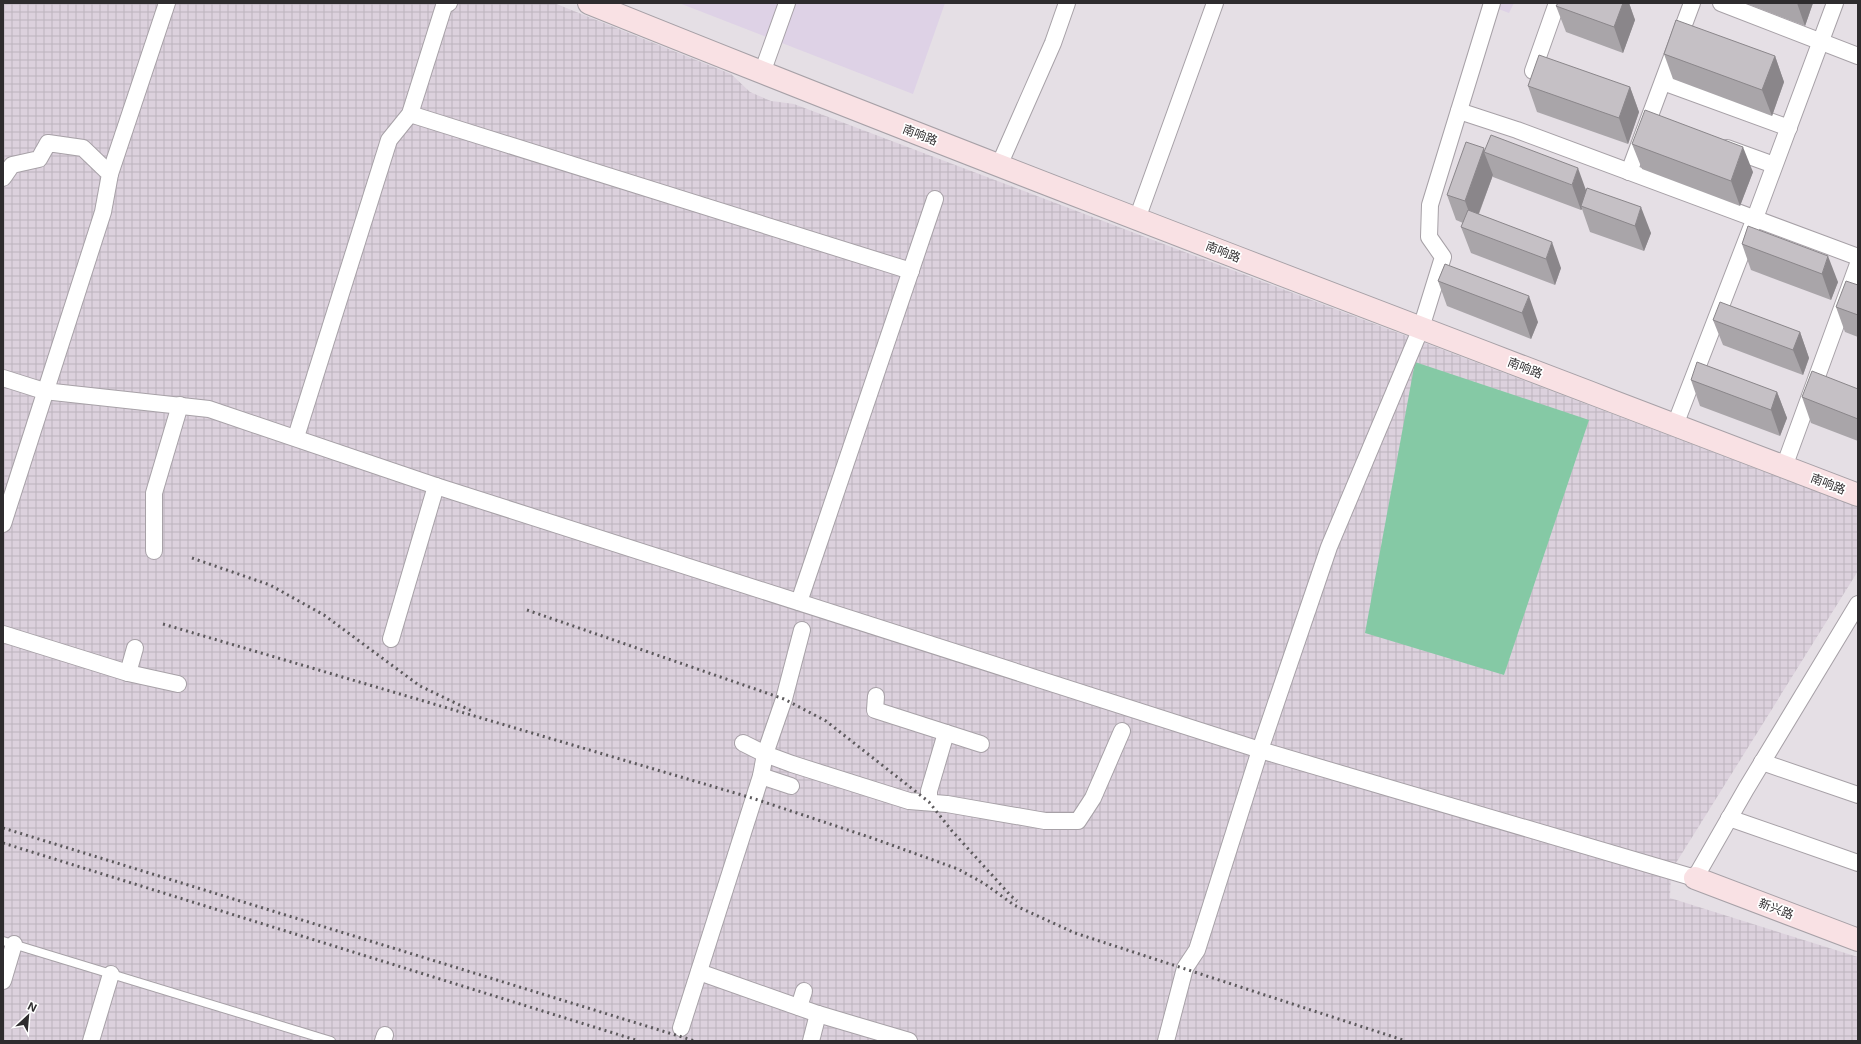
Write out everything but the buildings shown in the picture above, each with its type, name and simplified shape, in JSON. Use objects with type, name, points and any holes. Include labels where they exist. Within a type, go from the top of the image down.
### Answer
[{"type":"street","points":[[3,524],[44,391],[103,212],[110,174],[167,3]]},
{"type":"street","name":"南响路","points":[[589,3],[762,73],[1137,219],[1858,495]]},
{"type":"street","points":[[762,73],[787,3]]},
{"type":"street","points":[[1001,161],[1053,43],[1067,3]]},
{"type":"street","points":[[1137,219],[1215,3]]},
{"type":"street","points":[[1166,1041],[1185,968],[1197,950],[1260,750],[1329,547],[1421,328],[1443,257],[1429,237],[1430,205],[1492,3]]},
{"type":"street","points":[[1534,71],[1557,3]]},
{"type":"street","points":[[1629,172],[1656,121],[1663,82],[1692,3]]},
{"type":"street","points":[[1721,3],[1858,56]]},
{"type":"street","points":[[1675,425],[1755,218],[1835,3]]},
{"type":"street","points":[[296,437],[389,140],[410,114],[445,4]]},
{"type":"street","points":[[1663,82],[1788,128]]},
{"type":"street","points":[[1459,111],[1517,130],[1858,257]]},
{"type":"street","points":[[410,114],[910,271]]},
{"type":"street","points":[[3,178],[12,165],[39,159],[48,143],[83,148],[110,174]]},
{"type":"street","points":[[1715,143],[1774,165]]},
{"type":"street","points":[[799,602],[935,199]]},
{"type":"street","points":[[1784,467],[1858,264]]},
{"type":"street","points":[[3,378],[44,391],[209,409],[296,437],[436,486],[1260,750],[1695,878],[1762,762],[1858,604]]},
{"type":"street","points":[[154,551],[154,493],[180,405]]},
{"type":"street","points":[[391,639],[436,486]]},
{"type":"street","points":[[681,1028],[761,776],[765,754],[784,699],[802,630]]},
{"type":"street","points":[[3,634],[128,674],[178,684]]},
{"type":"street","points":[[128,674],[135,648]]},
{"type":"street","points":[[876,696],[875,710],[981,744]]},
{"type":"street","points":[[743,743],[765,754],[909,801],[929,802],[1046,821],[1078,821],[1093,798],[1122,731]]},
{"type":"street","points":[[929,802],[929,791],[946,733]]},
{"type":"street","points":[[1762,762],[1858,796]]},
{"type":"street","points":[[761,776],[791,786]]},
{"type":"street","points":[[1729,818],[1858,863]]},
{"type":"street","name":"新兴路","points":[[1695,878],[1858,940]]},
{"type":"street","points":[[3,981],[9,943]]},
{"type":"street","points":[[699,972],[818,1014],[910,1041]]},
{"type":"street","points":[[91,1041],[111,974]]},
{"type":"street","points":[[799,1007],[804,991]]},
{"type":"street","points":[[811,1041],[818,1014]]},
{"type":"lane","points":[[9,943],[331,1041]]},
{"type":"shaded area","points":[[3,3],[554,3],[731,74],[750,92],[771,101],[794,104],[1858,507],[1858,571],[1671,871],[1670,898],[1858,957],[1858,1041],[3,1041]]},
{"type":"shaded area","points":[[679,3],[945,3],[913,94]]},
{"type":"shaded area","points":[[1483,3],[1514,3],[1509,13]]},
{"type":"green space","points":[[1415,362],[1589,420],[1504,675],[1365,633]]},
{"type":"railway","points":[[192,558],[270,585],[324,615],[420,686],[472,711]]},
{"type":"railway","points":[[527,610],[784,699],[826,721],[929,802],[952,831],[1017,901]]},
{"type":"railway","points":[[163,624],[752,798],[872,838],[958,869],[985,884],[1014,905],[1075,933],[1406,1041]]},
{"type":"railway","points":[[3,828],[695,1041]]},
{"type":"railway","points":[[3,843],[639,1041]]}]
